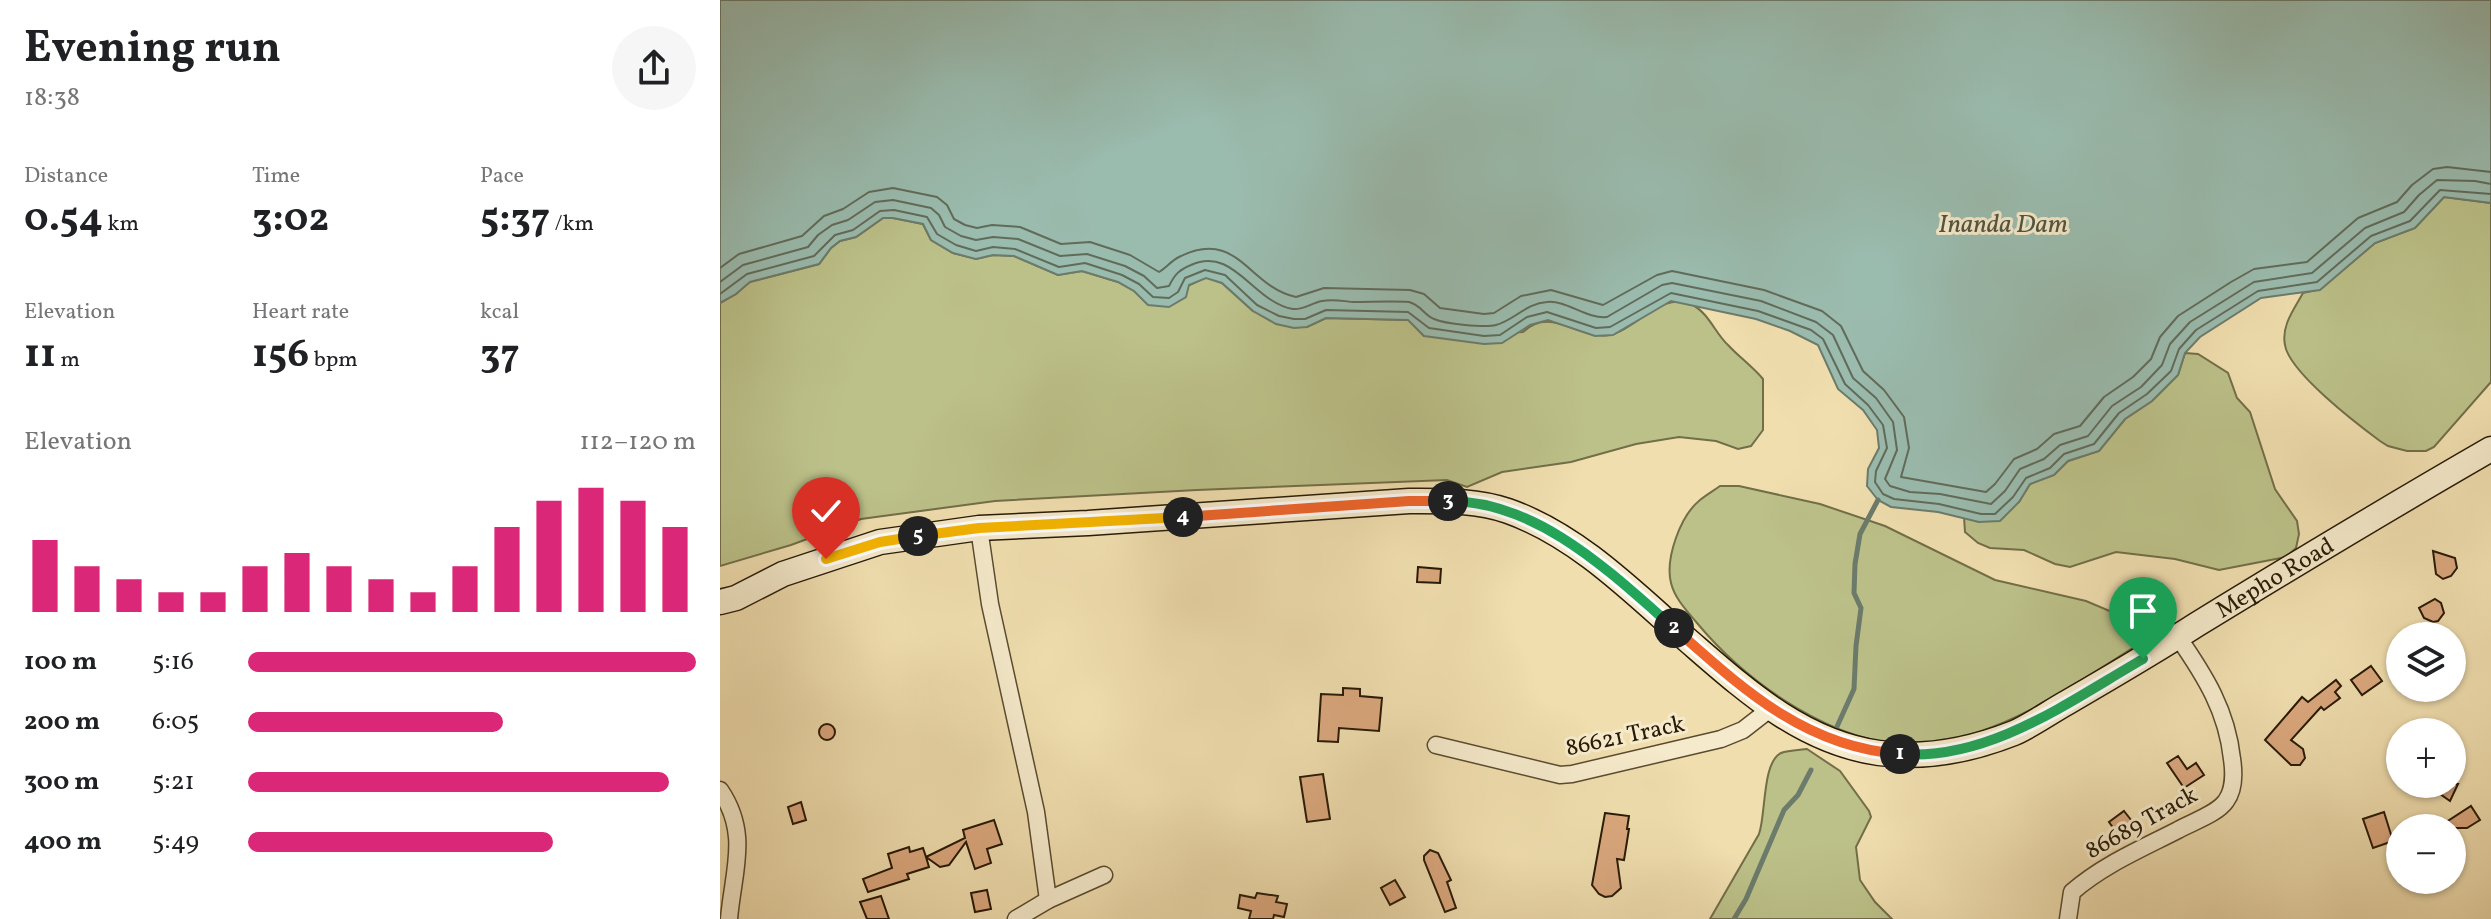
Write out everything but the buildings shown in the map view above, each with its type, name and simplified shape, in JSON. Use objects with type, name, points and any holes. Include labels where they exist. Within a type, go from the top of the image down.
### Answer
[{"type":"street","name":"Mepho Road","points":[[720,602],[736,598],[783,574],[880,542],[979,528],[1409,501],[1460,501],[1505,510],[1552,530],[1628,588],[1770,709],[1806,730],[1833,742],[1878,753],[1922,756],[1964,748],[2015,732],[2491,449]]},
{"type":"street","points":[[979,528],[990,604],[1036,812],[1048,900]]},
{"type":"street","name":"86689 Track","points":[[2068,919],[2072,892],[2091,875],[2199,819],[2225,803],[2231,790],[2234,773],[2230,738],[2219,702],[2178,637]]},
{"type":"street","name":"86621 Track","points":[[1436,745],[1560,775],[1572,774],[1721,739],[1743,730],[1770,709]]},
{"type":"street","points":[[720,790],[737,825],[739,849],[729,919]]},
{"type":"street","points":[[1016,919],[1048,900],[1104,875]]},
{"type":"green space","points":[[2444,197],[2491,203],[2491,382],[2434,447],[2426,451],[2407,451],[2380,441],[2311,383],[2289,356],[2285,331],[2303,293],[2320,289],[2375,243],[2415,228]]},
{"type":"green space","points":[[883,218],[923,224],[931,240],[953,253],[976,259],[993,255],[1014,256],[1058,275],[1082,271],[1118,282],[1149,305],[1206,277],[1222,283],[1253,311],[1307,327],[1326,318],[1409,320],[1424,336],[1523,332],[1533,325],[1554,322],[1586,333],[1609,335],[1659,307],[1680,301],[1691,304],[1703,313],[1723,340],[1763,379],[1763,430],[1751,446],[1738,449],[1716,441],[1679,437],[1636,444],[1571,462],[1502,472],[1467,487],[1447,480],[995,501],[861,519],[791,545],[720,566],[720,303],[749,282],[819,264],[840,241],[856,237]]},
{"type":"green space","points":[[2185,353],[2198,354],[2228,373],[2237,398],[2250,412],[2275,489],[2297,521],[2299,534],[2296,548],[2286,557],[2219,570],[2175,559],[2116,552],[2070,567],[2024,550],[1990,548],[1965,532],[1964,517],[1979,522],[2019,502],[2030,484],[2054,475],[2068,461],[2099,451],[2125,419],[2152,401],[2178,375]]},
{"type":"green space","points":[[1720,486],[1739,486],[1820,504],[1885,526],[1995,580],[2086,601],[2124,617],[2144,641],[2038,706],[1981,731],[1951,740],[1920,744],[1889,743],[1858,736],[1796,708],[1768,689],[1718,646],[1675,594],[1670,562],[1680,527],[1693,507]]},
{"type":"green space","points":[[1807,749],[1840,771],[1869,811],[1871,817],[1856,847],[1860,880],[1892,919],[1710,919],[1759,834],[1768,778],[1775,758],[1784,752]]},
{"type":"water","name":"Inanda Dam","points":[[720,0],[2491,0],[2491,203],[2444,197],[2415,228],[2375,243],[2320,290],[2261,298],[2200,337],[2185,353],[2178,375],[2152,401],[2125,419],[2099,451],[2068,461],[2054,475],[2030,484],[2019,502],[2000,521],[1979,522],[1938,512],[1891,507],[1878,500],[1867,486],[1868,469],[1879,448],[1877,430],[1863,410],[1838,389],[1818,345],[1756,319],[1671,301],[1613,335],[1595,336],[1548,320],[1530,325],[1502,343],[1484,344],[1424,336],[1408,320],[1326,318],[1307,327],[1294,328],[1276,324],[1253,311],[1222,283],[1206,278],[1189,285],[1186,297],[1169,307],[1148,305],[1134,291],[1118,282],[1082,271],[1058,275],[1014,256],[993,255],[976,259],[953,253],[931,240],[923,224],[883,218],[856,237],[840,241],[819,264],[750,282],[720,303]]},
{"type":"waterway","points":[[1835,731],[1854,689],[1861,608],[1854,593],[1860,534],[1878,500]]},
{"type":"waterway","points":[[1734,919],[1746,899],[1784,810],[1798,795],[1811,770]]},
{"type":"route","points":[[826,559],[880,542],[979,528],[1409,501],[1460,501],[1505,510],[1552,530],[1628,588],[1770,709],[1833,742],[1878,753],[1922,756],[1964,748],[2015,732],[2143,659]]}]
